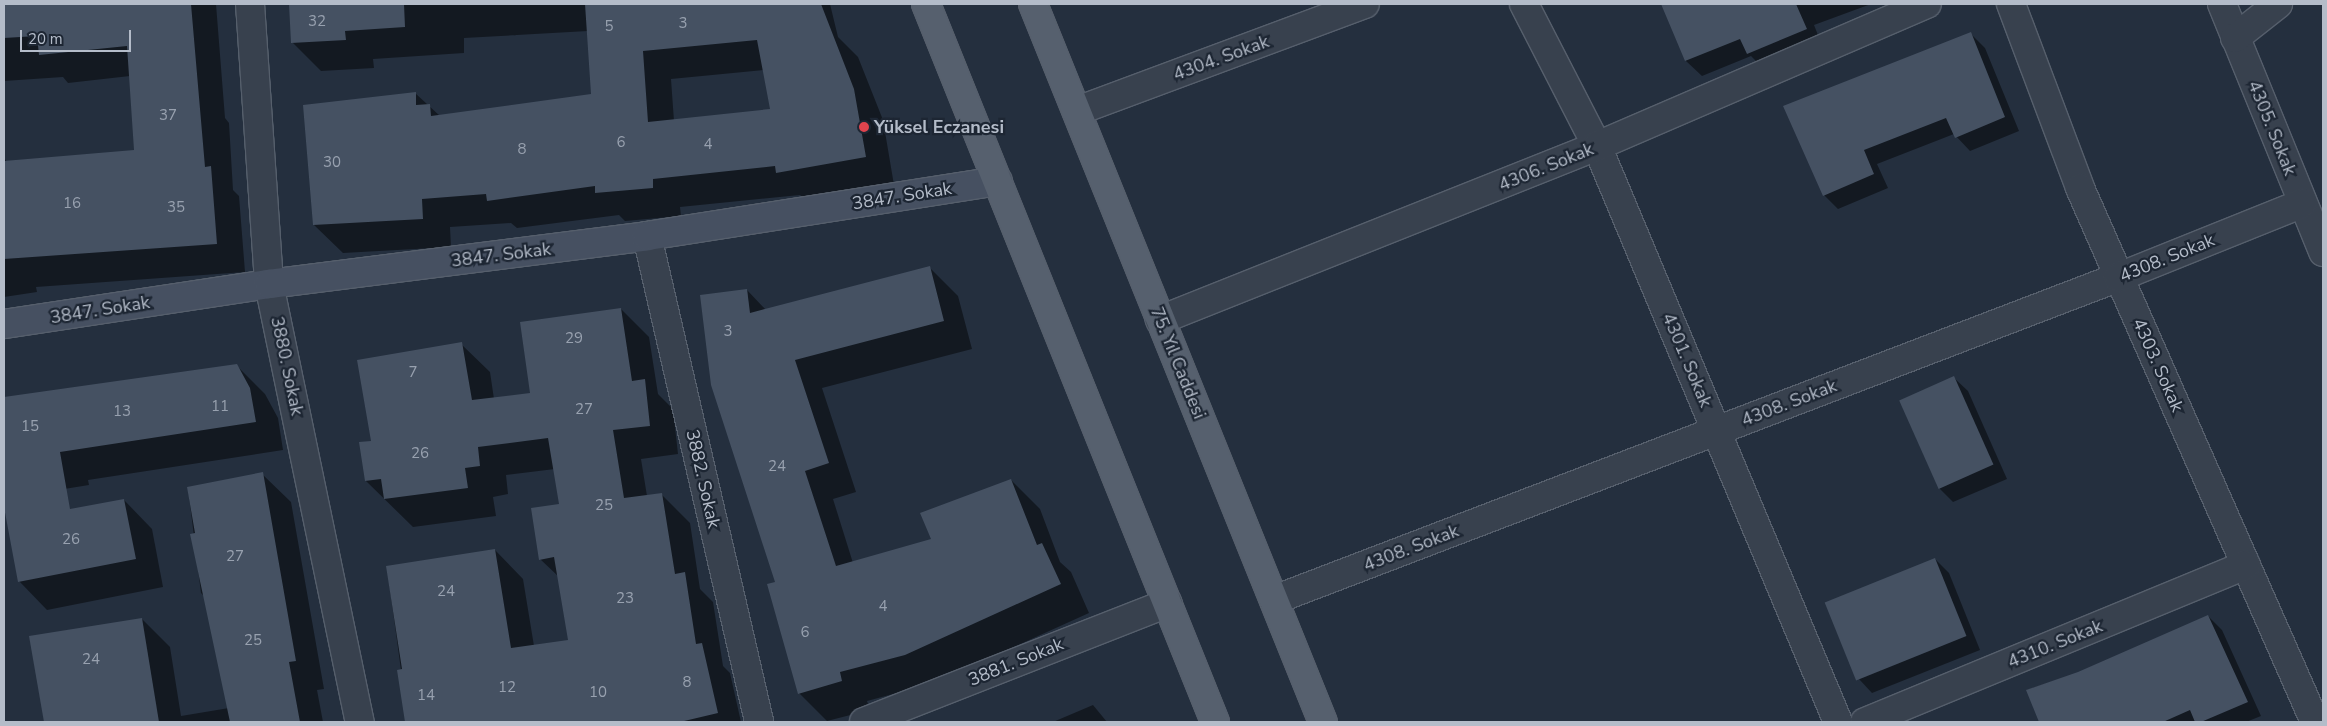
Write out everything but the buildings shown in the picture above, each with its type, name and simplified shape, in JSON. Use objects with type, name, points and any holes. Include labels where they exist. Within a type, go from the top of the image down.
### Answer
[{"type":"main road","points":[[926,4],[1216,722]]},
{"type":"main road","name":"75. Yıl Caddesi","points":[[1033,4],[1323,722]]},
{"type":"street","name":"3880. Sokak","points":[[250,4],[269,284],[360,722]]},
{"type":"street","name":"4304. Sokak","points":[[1077,111],[1365,4]]},
{"type":"street","name":"4301. Sokak","points":[[1524,4],[1597,146],[1838,722]]},
{"type":"street","name":"4306. Sokak","points":[[1160,320],[1597,146],[1928,4]]},
{"type":"street","name":"4303. Sokak","points":[[2011,4],[2119,277],[2315,722]]},
{"type":"street","name":"4305. Sokak","points":[[2222,4],[2323,252]]},
{"type":"street","points":[[2235,38],[2278,4]]},
{"type":"street","name":"3847. Sokak","points":[[4,324],[269,284],[647,236],[998,181]]},
{"type":"street","name":"4308. Sokak","points":[[1274,600],[2119,277],[2303,202]]},
{"type":"street","name":"3882. Sokak","points":[[647,236],[759,722]]},
{"type":"street","name":"4310. Sokak","points":[[1865,722],[2246,565]]},
{"type":"street","name":"3881. Sokak","points":[[864,722],[1167,603]]},
{"type":"place","name":"Yüksel Eczanesi","points":[[864,127]]}]
